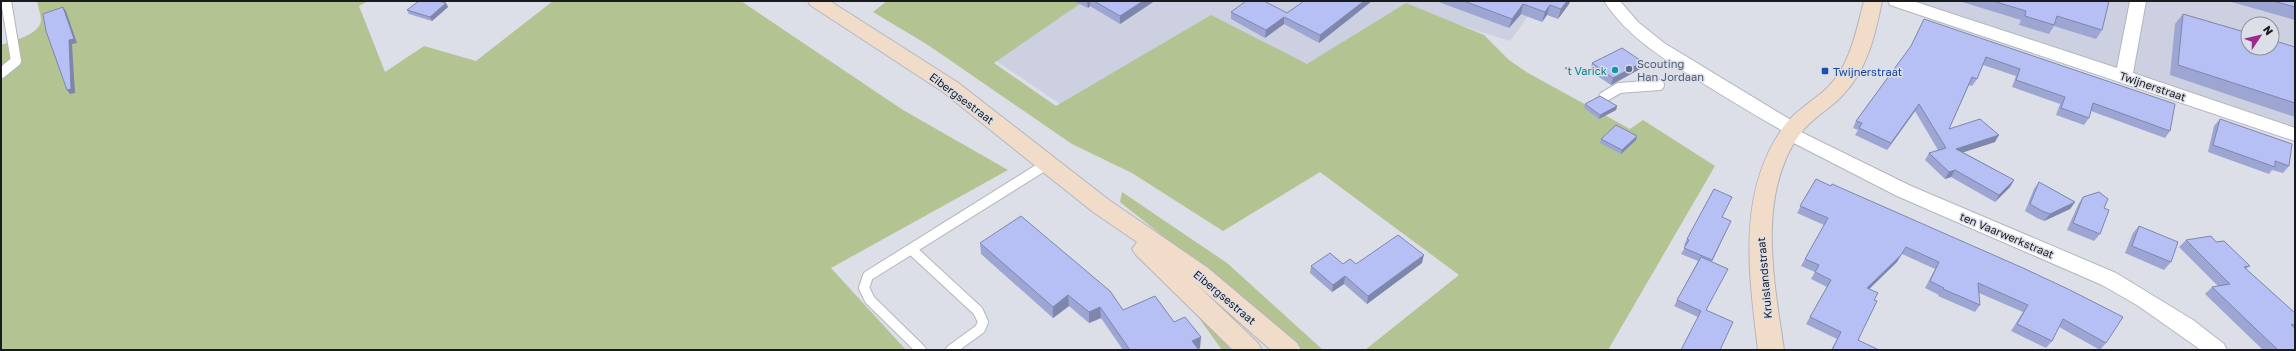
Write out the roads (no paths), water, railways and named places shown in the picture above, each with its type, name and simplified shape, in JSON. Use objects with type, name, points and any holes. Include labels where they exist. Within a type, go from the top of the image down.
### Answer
[{"type":"main road","name":"Eibergsestraat","points":[[817,1],[950,87],[1101,206],[1200,274],[1288,350]]},
{"type":"main road","name":"Kruislandstraat","points":[[1771,350],[1761,270],[1760,220],[1766,186],[1776,157],[1791,131],[1840,87],[1863,44],[1873,1]]},
{"type":"main road","name":"Eibergsestraat","points":[[1101,206],[1249,350]]},
{"type":"street","name":"ten Vaarwerkstraat","points":[[1612,1],[1631,24],[1651,40],[1687,65],[1791,131],[1904,191],[2109,279],[2173,318],[2216,350]]},
{"type":"street","name":"Twijnerstraat","points":[[1896,1],[2124,76],[2295,135]]},
{"type":"street","points":[[2124,76],[2138,1]]},
{"type":"lane","points":[[1,73],[16,61],[6,1]]},
{"type":"lane","points":[[1604,98],[1620,88],[1659,85]]},
{"type":"lane","points":[[921,350],[870,300],[863,291],[864,284],[868,276],[1048,164]]},
{"type":"lane","points":[[911,248],[978,311],[983,322],[980,329],[950,350]]},
{"type":"place","name":"Scouting Han Jordaan","points":[[1629,69]]},
{"type":"place","name":"'t Varick","points":[[1615,70]]},
{"type":"place","name":"Twijnerstraat","points":[[1825,71]]}]
